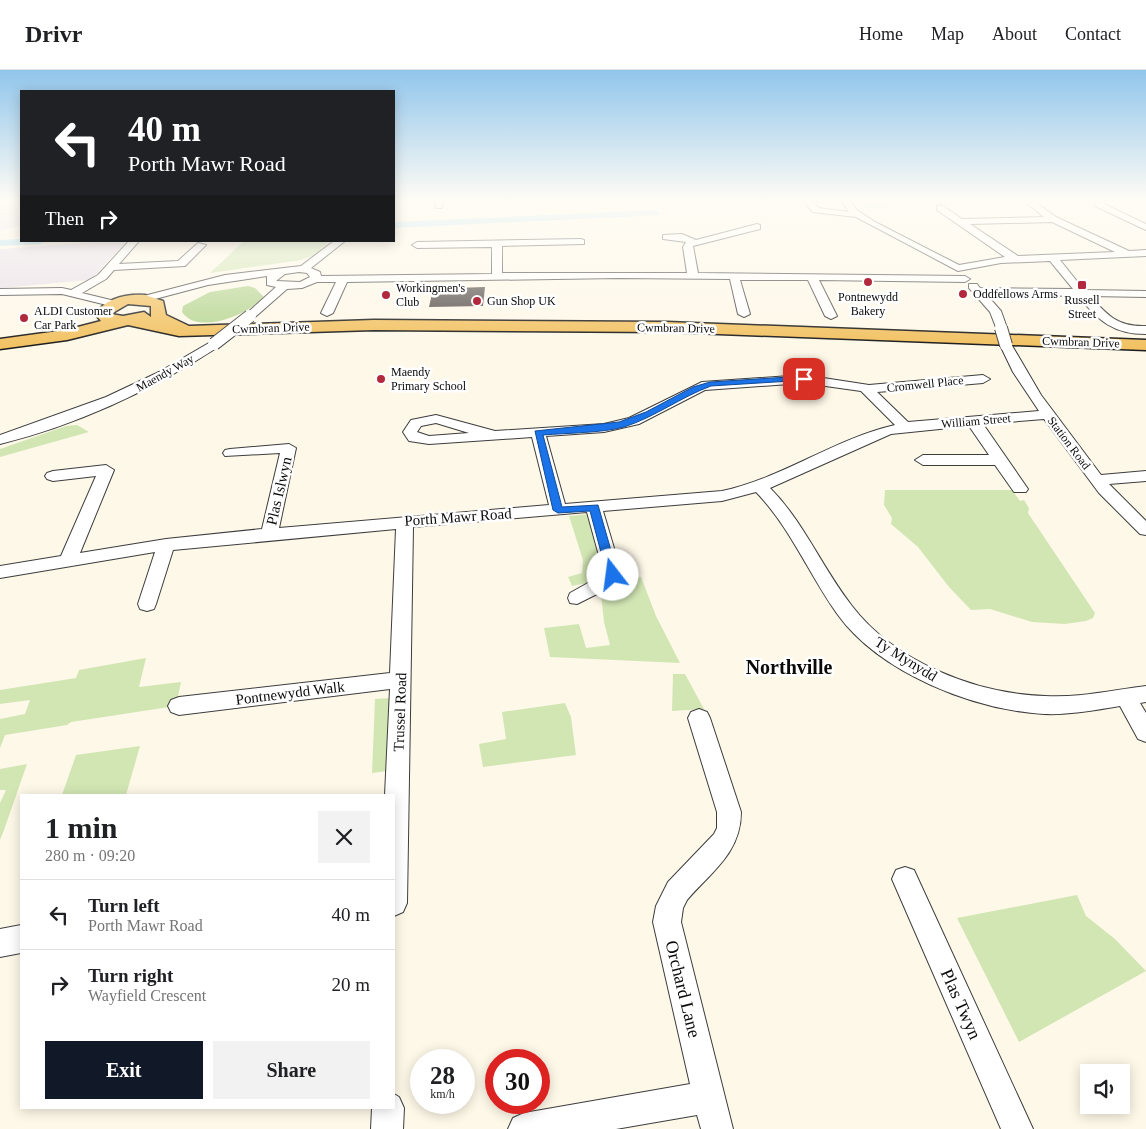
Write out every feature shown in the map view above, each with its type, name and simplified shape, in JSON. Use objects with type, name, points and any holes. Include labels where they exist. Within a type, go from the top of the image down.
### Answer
[{"type":"main road","name":"Cwmbran Drive","points":[[0,344],[67,335],[116,315],[140,300],[157,307]]},
{"type":"main road","name":"Cwmbran Drive","points":[[0,338],[56,330],[116,315],[146,316],[157,307]]},
{"type":"main road","name":"Cwmbran Drive","points":[[157,307],[159,316],[170,324],[210,337]]},
{"type":"main road","name":"Cwmbran Drive","points":[[116,315],[170,330],[210,337],[374,324],[667,327],[1146,345]]},
{"type":"street","points":[[74,293],[97,280],[127,248]]},
{"type":"street","points":[[111,267],[181,264],[197,248]]},
{"type":"street","points":[[303,269],[330,248]]},
{"type":"street","points":[[497,248],[497,277]]},
{"type":"street","points":[[688,248],[693,276]]},
{"type":"street","points":[[921,248],[958,268],[1015,259],[1146,253]]},
{"type":"street","points":[[999,248],[1015,259]]},
{"type":"street","points":[[1115,248],[1129,255]]},
{"type":"street","points":[[1052,258],[1069,275],[1081,293],[1116,326],[1127,329],[1146,330]]},
{"type":"street","points":[[958,268],[957,271],[978,290],[996,312],[1001,328]]},
{"type":"street","points":[[314,279],[316,276],[313,272],[303,269],[279,272],[270,280],[274,284],[284,286],[302,285],[314,279],[497,277],[734,276],[965,280]]},
{"type":"street","name":"Cwmbran Drive","points":[[140,300],[208,280],[279,272]]},
{"type":"street","points":[[734,276],[744,314]]},
{"type":"street","points":[[812,277],[831,316]]},
{"type":"street","points":[[327,313],[343,279]]},
{"type":"street","name":"Cwmbran Drive","points":[[157,307],[215,284],[270,280]]},
{"type":"street","name":"Maendy Way","points":[[0,440],[92,409],[150,384],[175,370],[210,337],[250,316],[284,286]]},
{"type":"street","points":[[0,292],[37,290],[74,293],[116,315]]},
{"type":"street","points":[[978,290],[1146,294]]},
{"type":"street","name":"Station Road","points":[[1001,328],[1016,368],[1048,415],[1118,506],[1146,530]]},
{"type":"street","name":"Cromwell Place","points":[[493,435],[538,433],[621,425],[648,414],[695,389],[710,384],[804,379],[868,389],[983,379]]},
{"type":"street","name":"Cromwell Place","points":[[868,389],[905,427]]},
{"type":"street","name":"William Street","points":[[905,427],[1048,415]]},
{"type":"street","points":[[973,421],[1020,489]]},
{"type":"street","name":"Porth Mawr Road","points":[[0,572],[166,545],[269,534],[405,521],[715,497],[760,487],[877,434],[905,427]]},
{"type":"street","name":"Maendy Way","points":[[0,434],[30,430]]},
{"type":"street","points":[[538,433],[558,510]]},
{"type":"street","name":"Plas Islwyn","points":[[230,453],[289,448],[269,534]]},
{"type":"street","points":[[923,460],[999,460]]},
{"type":"street","points":[[53,476],[106,470],[68,560]]},
{"type":"street","points":[[1097,480],[1146,476]]},
{"type":"street","name":"Ty Mynydd","points":[[760,487],[779,508],[847,614],[878,643],[919,669],[972,693],[1024,703],[1069,704],[1146,694]]},
{"type":"street","points":[[577,598],[605,583],[613,575],[594,507]]},
{"type":"street","name":"Trussel Road","points":[[395,849],[405,521]]},
{"type":"street","points":[[148,604],[166,545]]},
{"type":"street","name":"Pontnewydd Walk","points":[[180,706],[401,680]]},
{"type":"street","points":[[1124,696],[1146,733]]},
{"type":"street","name":"Orchard Lane","points":[[699,718],[729,812],[730,827],[724,840],[673,897],[668,910],[667,922],[709,1097]]},
{"type":"street","name":"Plas Twyn","points":[[905,879],[1017,1129]]},
{"type":"street","points":[[0,944],[20,939]]},
{"type":"street","points":[[524,1129],[709,1097],[717,1129]]},
{"type":"street","points":[[387,1129],[388,1109]]},
{"type":"shaded area","points":[[120,248],[90,280],[0,288],[0,249]]},
{"type":"green space","points":[[236,248],[322,248],[315,255],[301,260],[210,273]]},
{"type":"green space","points":[[248,286],[255,288],[264,297],[257,304],[236,316],[211,322],[199,322],[190,319],[182,312],[183,306],[210,292]]},
{"type":"green space","points":[[77,425],[89,432],[0,457],[0,449],[66,426]]},
{"type":"green space","points":[[885,490],[1012,490],[1020,501],[1024,500],[1029,508],[1028,513],[1095,613],[1093,618],[1065,624],[1032,622],[990,609],[971,610],[949,587],[918,547],[891,524],[892,518],[884,505]]},
{"type":"green space","points":[[589,514],[607,574],[603,580],[572,586],[568,577],[582,573],[583,560],[569,516]]},
{"type":"green space","points":[[641,577],[656,616],[680,663],[550,657],[544,628],[579,624],[586,648],[610,645],[604,622],[601,595],[615,579]]},
{"type":"green space","points":[[146,658],[139,687],[181,682],[176,706],[71,722],[67,725],[5,735],[0,748],[0,719],[25,714],[30,700],[0,704],[0,690],[76,678],[79,670]]},
{"type":"green space","points":[[673,674],[685,674],[704,709],[672,711]]},
{"type":"green space","points":[[390,698],[387,771],[372,773],[375,699]]},
{"type":"green space","points":[[565,703],[571,717],[576,755],[483,767],[479,744],[506,739],[502,712]]},
{"type":"green space","points":[[140,746],[126,794],[62,794],[76,755]]},
{"type":"green space","points":[[27,764],[0,840],[0,803],[6,790],[0,790],[0,769]]},
{"type":"green space","points":[[1077,895],[1086,916],[1115,939],[1146,971],[1019,1042],[957,918]]},
{"type":"building","points":[[434,285],[454,285],[454,288],[485,287],[483,306],[429,307]]},
{"type":"place","name":"Pontnewydd Bakery","points":[[868,282]]},
{"type":"place","name":"Russell Street","points":[[1082,285]]},
{"type":"place","name":"Oddfellows Arms","points":[[963,294]]},
{"type":"place","name":"Workingmen's Club","points":[[386,295]]},
{"type":"place","name":"Gun Shop UK","points":[[477,301]]},
{"type":"place","name":"ALDI Customer Car Park","points":[[24,318]]},
{"type":"place","name":"Maendy Primary School","points":[[381,379]]},
{"type":"district","name":"Northville","points":[[789,667]]},
{"type":"route","points":[[613,575],[594,507],[558,510],[538,433],[621,425],[648,414],[695,389],[710,384],[804,379]]}]
